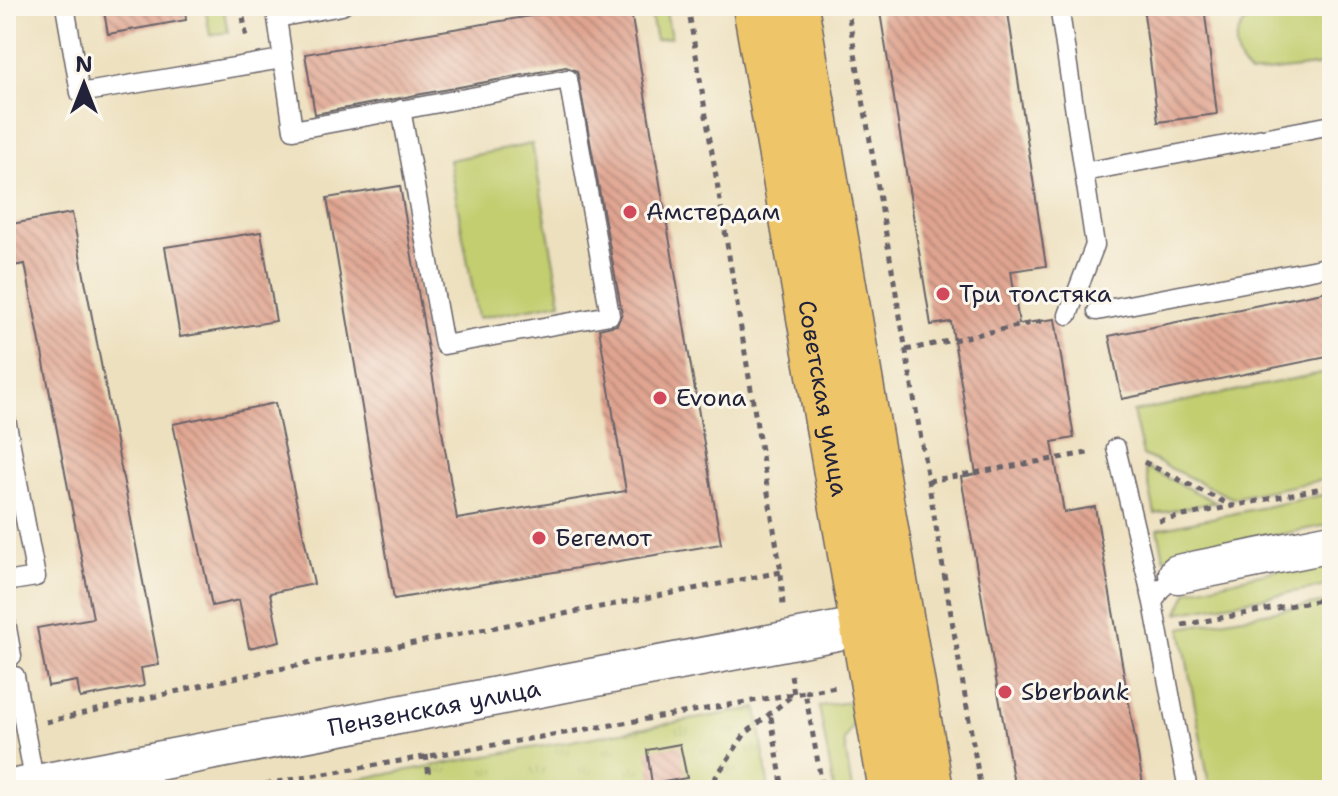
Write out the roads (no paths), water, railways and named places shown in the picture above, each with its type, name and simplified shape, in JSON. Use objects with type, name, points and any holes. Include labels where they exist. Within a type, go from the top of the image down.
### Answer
[{"type":"main road","name":"Советская улица","points":[[755,6],[882,622],[891,790]]},
{"type":"main road","points":[[796,6],[882,622],[931,790]]},
{"type":"street","points":[[1178,574],[1332,543]]},
{"type":"street","name":"Пензенская улица","points":[[20,787],[151,777],[784,640],[882,622]]},
{"type":"lane","points":[[65,6],[80,93],[282,59]]},
{"type":"lane","points":[[342,6],[277,18],[293,130],[401,109],[568,79],[610,315],[444,345],[401,109]]},
{"type":"lane","points":[[1059,6],[1095,245],[1068,315]]},
{"type":"lane","points":[[1084,172],[1332,125]]},
{"type":"lane","points":[[1097,311],[1332,266]]},
{"type":"lane","points":[[6,419],[36,577],[6,582]]},
{"type":"lane","points":[[1116,448],[1153,603],[1188,790]]},
{"type":"lane","points":[[1153,603],[1160,590],[1178,574]]},
{"type":"lane","points":[[6,622],[12,656]]},
{"type":"lane","points":[[15,676],[25,727],[20,787]]},
{"type":"place","name":"Амстердам","points":[[630,212]]},
{"type":"place","name":"Три толстяка","points":[[943,294]]},
{"type":"place","name":"Evona","points":[[660,398]]},
{"type":"place","name":"Бегемот","points":[[539,538]]},
{"type":"place","name":"Sberbank","points":[[1005,692]]}]
